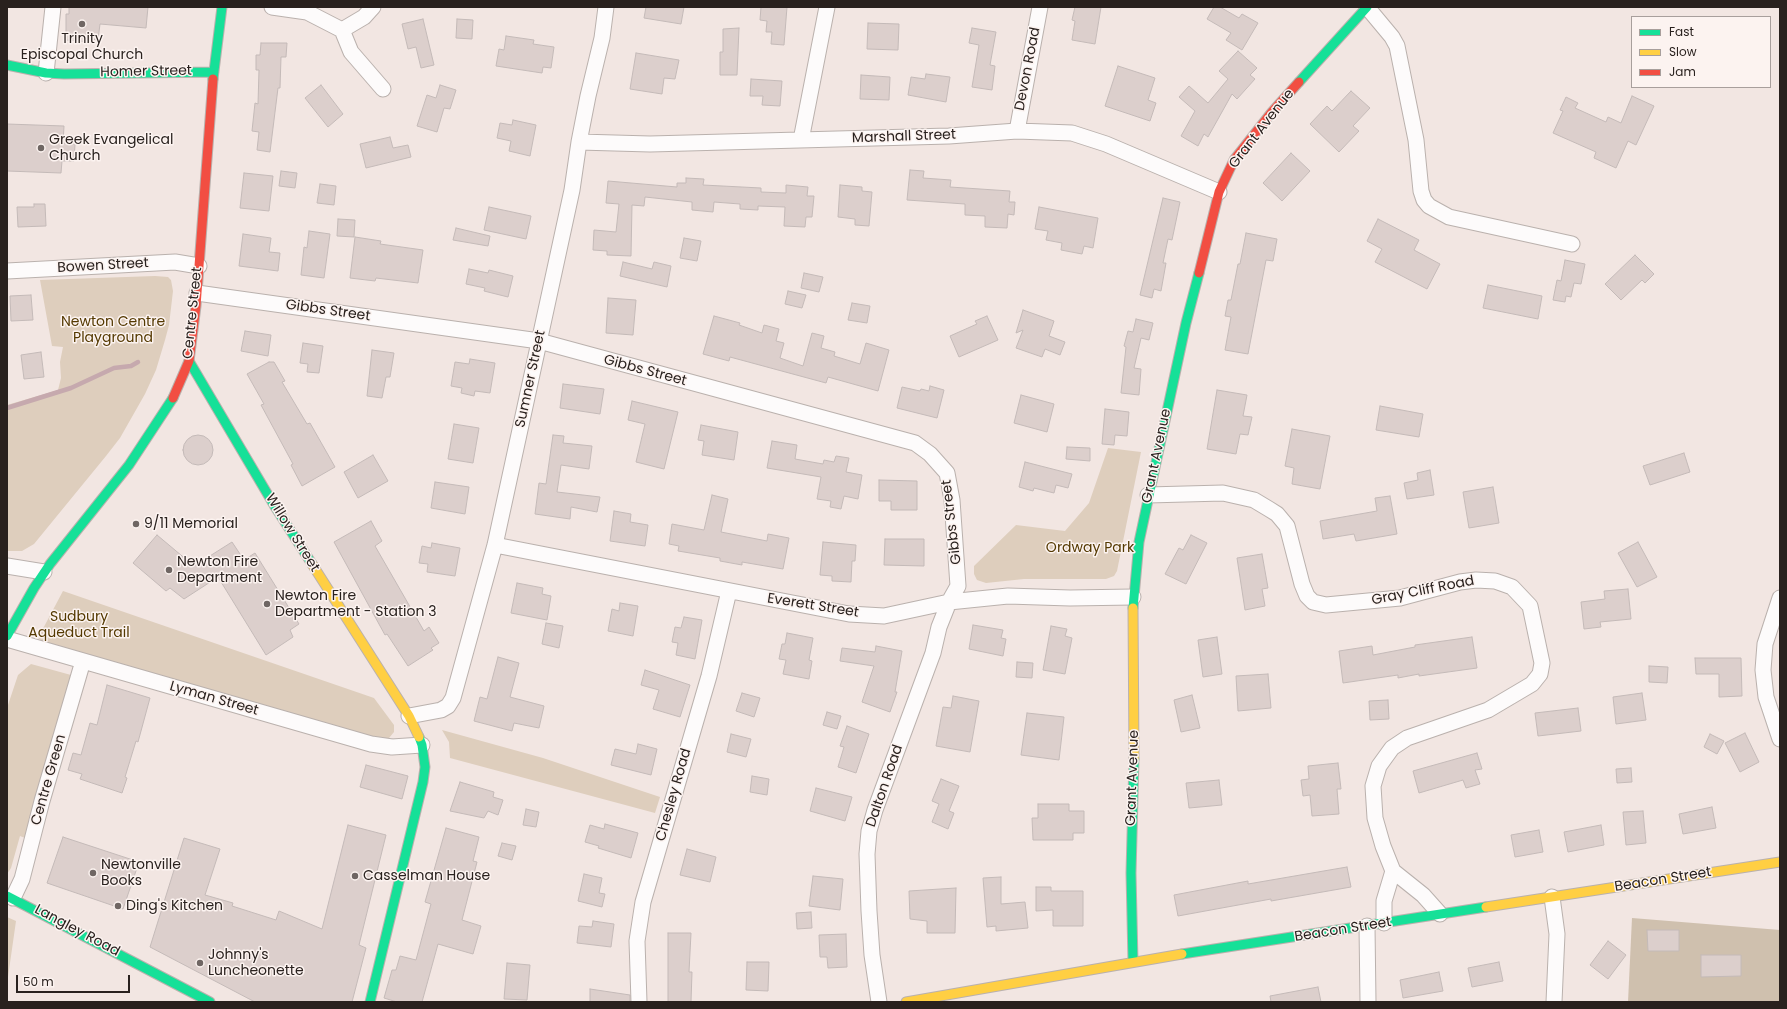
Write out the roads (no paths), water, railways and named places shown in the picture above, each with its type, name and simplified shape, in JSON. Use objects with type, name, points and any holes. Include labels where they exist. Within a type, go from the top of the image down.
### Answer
[{"type":"street","points":[[46,73],[53,7]]},
{"type":"street","name":"Centre Street","points":[[7,638],[44,572],[129,465],[173,397],[189,361],[193,339],[214,72],[222,7]]},
{"type":"street","points":[[272,7],[307,12],[342,30],[351,52],[383,89]]},
{"type":"street","points":[[342,30],[364,17],[373,7]]},
{"type":"street","name":"Sumner Street","points":[[409,716],[441,710],[448,706],[453,698],[495,545],[572,190],[579,142],[602,38],[606,7]]},
{"type":"street","points":[[801,140],[827,7]]},
{"type":"street","name":"Devon Road","points":[[1017,131],[1040,7]]},
{"type":"street","name":"Grant Avenue","points":[[1133,962],[1131,873],[1135,722],[1133,597],[1139,542],[1186,323],[1219,192],[1234,160],[1272,112],[1367,7],[1392,37],[1397,46],[1416,140],[1421,191],[1424,200],[1429,206],[1448,217],[1572,244]]},
{"type":"street","name":"Homer Street","points":[[7,65],[46,73],[82,74],[175,71],[214,72]]},
{"type":"street","name":"Marshall Street","points":[[579,142],[650,144],[949,136],[1017,131],[1072,133],[1106,144],[1219,192]]},
{"type":"street","name":"Bowen Street","points":[[7,271],[175,262],[199,266]]},
{"type":"street","name":"Gibbs Street","points":[[197,293],[539,341],[915,443],[930,454],[947,473],[952,500],[958,567],[958,586],[949,602]]},
{"type":"street","name":"Willow Street","points":[[189,361],[274,505],[409,716],[422,745]]},
{"type":"street","name":"Gray Cliff Road","points":[[1148,495],[1224,493],[1254,500],[1277,514],[1287,526],[1302,584],[1307,596],[1313,602],[1326,605],[1400,598],[1460,582],[1476,580],[1495,581],[1512,587],[1530,606],[1542,663],[1540,674],[1532,684],[1488,710],[1407,738],[1392,748],[1379,766],[1373,786],[1375,818],[1383,846],[1393,871],[1423,895],[1440,914]]},
{"type":"street","name":"Everett Street","points":[[495,545],[848,614],[884,616],[949,602],[1008,596],[1070,598],[1133,597]]},
{"type":"street","points":[[7,566],[44,572]]},
{"type":"street","name":"Chesley Road","points":[[639,1002],[637,940],[643,902],[709,676],[729,591]]},
{"type":"street","points":[[1780,598],[1768,630],[1763,657],[1764,684],[1777,720],[1780,739]]},
{"type":"street","name":"Dalton Road","points":[[879,1002],[872,955],[867,854],[869,831],[875,810],[933,653],[949,602]]},
{"type":"street","name":"Lyman Street","points":[[7,638],[371,744],[399,747],[422,745]]},
{"type":"street","name":"Centre Green","points":[[10,897],[22,879],[42,801],[83,661]]},
{"type":"street","points":[[370,1002],[416,814],[425,767],[422,745]]},
{"type":"street","name":"Beacon Street","points":[[906,1002],[1133,962],[1780,862]]},
{"type":"street","points":[[1384,923],[1384,901],[1393,871]]},
{"type":"street","name":"Langley Road","points":[[10,897],[210,1002]]},
{"type":"street","points":[[1552,897],[1557,934],[1554,1002]]},
{"type":"street","points":[[1367,926],[1368,1002]]},
{"type":"waterway","points":[[7,408],[71,388],[114,368],[131,366],[138,362]]},
{"type":"place","name":"Trinity Episcopal Church","points":[[82,24]]},
{"type":"place","name":"Greek Evangelical Church","points":[[41,148]]},
{"type":"place","name":"9/11 Memorial","points":[[136,524]]},
{"type":"place","name":"Newton Fire Department","points":[[169,570]]},
{"type":"place","name":"Newton Fire Department - Station 3","points":[[267,604]]},
{"type":"place","name":"Newtonville Books","points":[[93,873]]},
{"type":"place","name":"Casselman House","points":[[355,876]]},
{"type":"place","name":"Ding's Kitchen","points":[[118,906]]},
{"type":"place","name":"Johnny's Luncheonette","points":[[200,963]]},
{"type":"park label","name":"Newton Centre Playground","points":[[113,330]]},
{"type":"park label","name":"Ordway Park","points":[[1090,548]]},
{"type":"park label","name":"Sudbury Aqueduct Trail","points":[[79,626]]}]
